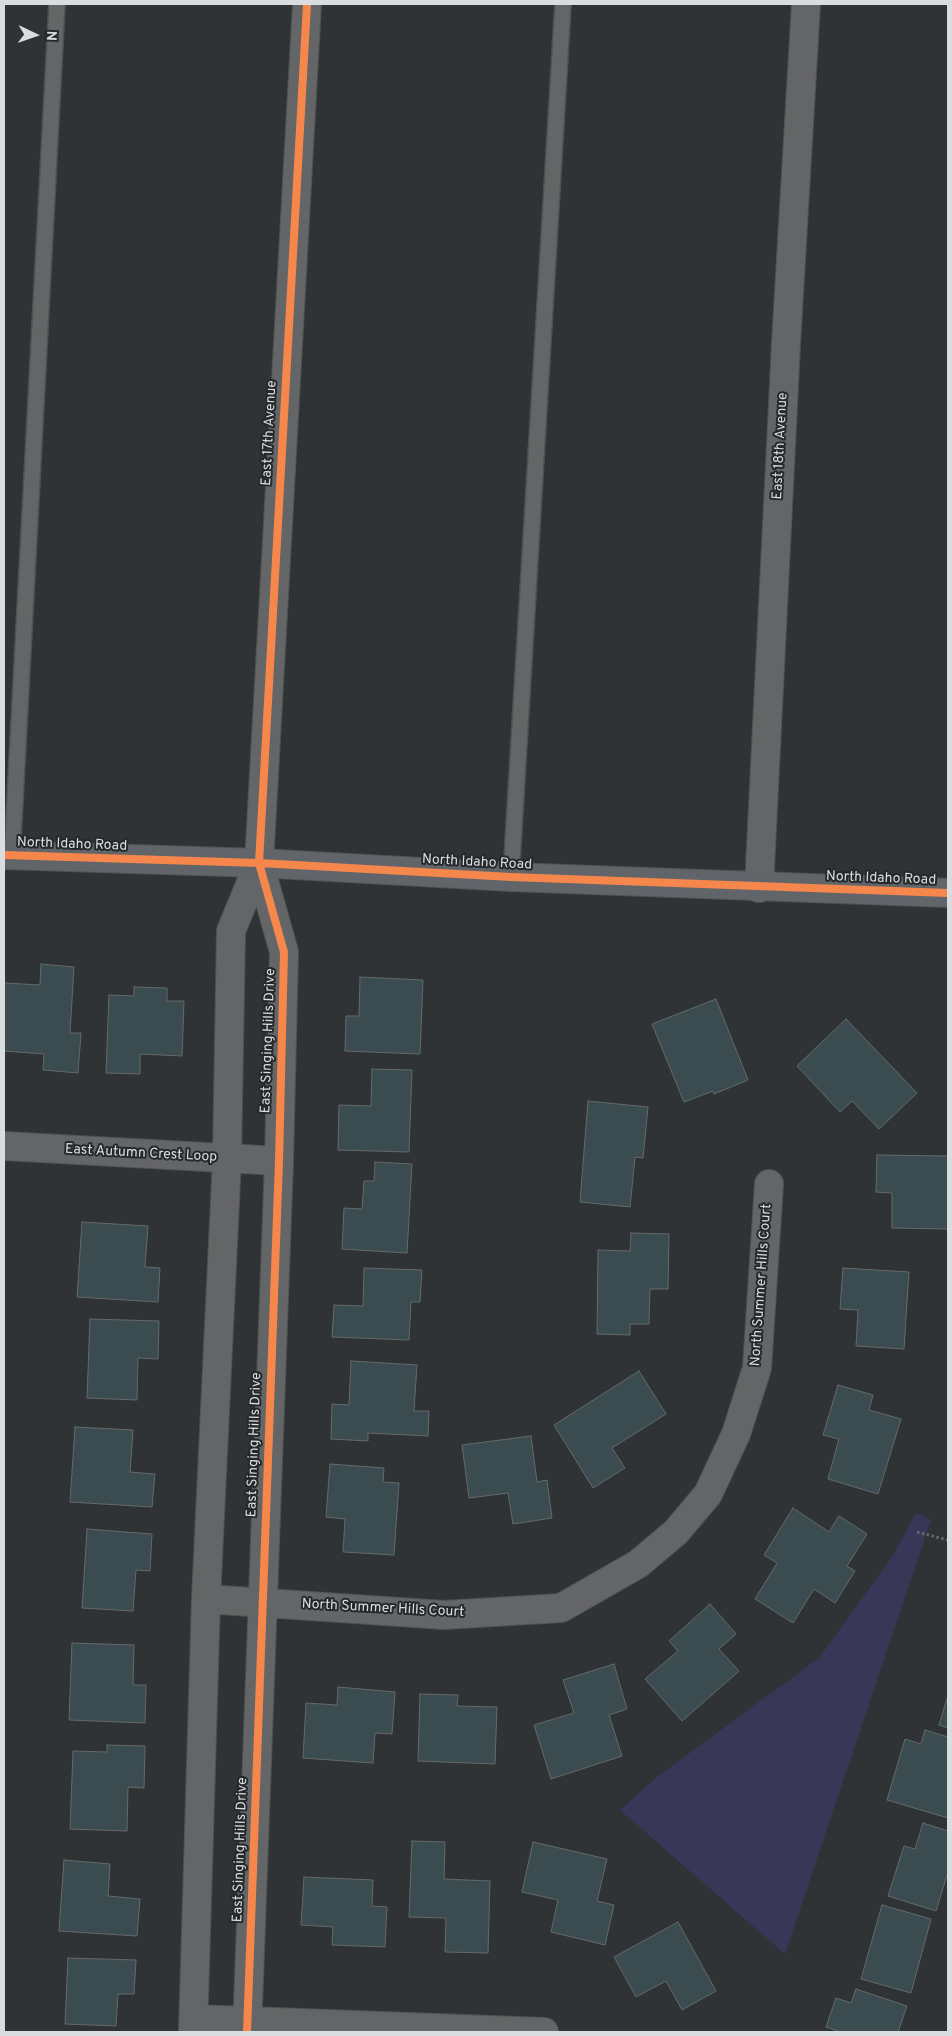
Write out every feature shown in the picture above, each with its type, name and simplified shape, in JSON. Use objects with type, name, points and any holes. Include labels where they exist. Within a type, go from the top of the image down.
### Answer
[{"type":"main road","name":"North Idaho Road","points":[[8,856],[259,863],[759,888],[948,893]]},
{"type":"street","name":"East 17th Avenue","points":[[259,863],[307,4]]},
{"type":"street","name":"East 18th Avenue","points":[[759,888],[784,374],[806,4]]},
{"type":"street","points":[[259,863],[231,931],[227,1159],[206,1599],[193,2025],[544,2032]]},
{"type":"street","name":"East Singing Hills Drive","points":[[247,2026],[279,1161],[284,952],[259,863]]},
{"type":"street","name":"East Autumn Crest Loop","points":[[4,1146],[279,1161]]},
{"type":"street","name":"North Summer Hills Court","points":[[206,1599],[444,1615],[561,1608],[638,1564],[676,1532],[708,1494],[736,1434],[757,1368],[769,1184]]},
{"type":"lane","points":[[8,856],[57,4]]},
{"type":"lane","points":[[511,877],[563,4]]},
{"type":"path","points":[[917,1532],[948,1540]]},
{"type":"shaded area","points":[[916,1513],[931,1520],[785,1954],[620,1810],[657,1777],[819,1658],[892,1557]]},
{"type":"building","points":[[41,964],[74,967],[70,1033],[81,1033],[78,1073],[43,1070],[44,1054],[4,1051],[4,983],[40,985]]},
{"type":"building","points":[[360,977],[423,980],[420,1054],[345,1051],[346,1016],[359,1016]]},
{"type":"building","points":[[134,987],[167,988],[167,1001],[184,1001],[182,1056],[140,1054],[140,1074],[106,1073],[109,995],[134,996]]},
{"type":"building","points":[[716,999],[748,1080],[714,1094],[713,1091],[684,1102],[652,1024]]},
{"type":"building","points":[[846,1019],[917,1093],[879,1129],[852,1101],[840,1112],[797,1066]]},
{"type":"building","points":[[372,1069],[412,1070],[409,1152],[338,1150],[339,1105],[371,1106]]},
{"type":"building","points":[[588,1101],[648,1107],[643,1158],[635,1157],[630,1207],[580,1202]]},
{"type":"building","points":[[877,1155],[948,1156],[948,1229],[892,1228],[892,1193],[876,1192]]},
{"type":"building","points":[[375,1162],[412,1164],[407,1253],[342,1249],[344,1208],[362,1209],[364,1181],[374,1181]]},
{"type":"building","points":[[82,1222],[148,1226],[145,1267],[160,1268],[158,1302],[77,1297]]},
{"type":"building","points":[[631,1233],[669,1234],[668,1289],[650,1289],[649,1324],[630,1324],[630,1335],[597,1334],[598,1250],[630,1251]]},
{"type":"building","points":[[364,1268],[422,1270],[420,1302],[411,1302],[409,1340],[332,1337],[334,1305],[363,1306]]},
{"type":"building","points":[[843,1268],[909,1272],[904,1349],[856,1346],[858,1310],[840,1309]]},
{"type":"building","points":[[90,1319],[159,1321],[158,1359],[138,1358],[137,1400],[87,1398]]},
{"type":"building","points":[[351,1361],[417,1365],[414,1411],[429,1411],[428,1436],[368,1433],[368,1441],[331,1439],[332,1404],[349,1405]]},
{"type":"building","points":[[639,1371],[666,1414],[612,1448],[625,1468],[593,1488],[554,1425]]},
{"type":"building","points":[[838,1385],[873,1395],[869,1410],[901,1419],[878,1494],[828,1479],[839,1439],[823,1435]]},
{"type":"building","points":[[75,1427],[133,1430],[130,1472],[155,1474],[152,1507],[70,1502]]},
{"type":"building","points":[[531,1436],[537,1482],[547,1480],[552,1518],[513,1524],[508,1493],[469,1498],[462,1445]]},
{"type":"building","points":[[330,1464],[384,1468],[383,1482],[399,1483],[394,1555],[343,1552],[345,1519],[326,1517]]},
{"type":"building","points":[[793,1508],[829,1532],[839,1516],[867,1534],[847,1566],[855,1571],[835,1603],[814,1589],[793,1623],[755,1599],[777,1563],[764,1555]]},
{"type":"building","points":[[87,1529],[152,1534],[150,1571],[136,1570],[133,1611],[82,1608]]},
{"type":"building","points":[[710,1604],[736,1634],[719,1649],[739,1671],[682,1721],[645,1679],[678,1651],[669,1641]]},
{"type":"building","points":[[72,1643],[134,1645],[133,1685],[146,1685],[145,1723],[69,1720]]},
{"type":"building","points":[[614,1664],[627,1709],[609,1715],[622,1756],[551,1779],[534,1725],[574,1713],[563,1680]]},
{"type":"building","points":[[338,1687],[395,1692],[392,1734],[375,1733],[373,1763],[303,1758],[306,1703],[337,1705]]},
{"type":"building","points":[[420,1694],[458,1695],[457,1706],[497,1707],[495,1764],[418,1761]]},
{"type":"building","points":[[948,1695],[948,1728],[939,1725]]},
{"type":"building","points":[[925,1730],[948,1737],[948,1818],[887,1800],[905,1739],[921,1744]]},
{"type":"building","points":[[107,1745],[145,1746],[144,1788],[128,1787],[127,1831],[70,1829],[73,1751],[107,1752]]},
{"type":"building","points":[[923,1823],[948,1831],[948,1872],[936,1911],[888,1896],[904,1846],[915,1849]]},
{"type":"building","points":[[412,1841],[445,1842],[444,1879],[490,1881],[488,1953],[445,1952],[446,1918],[409,1917]]},
{"type":"building","points":[[533,1842],[607,1859],[597,1901],[614,1905],[605,1945],[551,1932],[558,1900],[522,1892]]},
{"type":"building","points":[[64,1860],[110,1864],[108,1896],[140,1899],[137,1936],[59,1931]]},
{"type":"building","points":[[304,1877],[373,1880],[372,1906],[387,1907],[385,1947],[332,1945],[333,1927],[301,1925]]},
{"type":"building","points":[[882,1905],[931,1919],[911,1993],[861,1979]]},
{"type":"building","points":[[678,1922],[716,1991],[682,2010],[666,1981],[636,1997],[614,1957]]},
{"type":"building","points":[[68,1958],[136,1960],[134,1994],[118,1994],[116,2026],[65,2024]]},
{"type":"building","points":[[856,1989],[907,2006],[898,2032],[841,2032],[826,2027],[836,1998],[851,2003]]},
{"type":"cycle path","points":[[247,2032],[279,1161],[284,952],[259,863],[307,4]]},
{"type":"cycle path","points":[[4,855],[259,863],[511,877],[948,893]]}]
